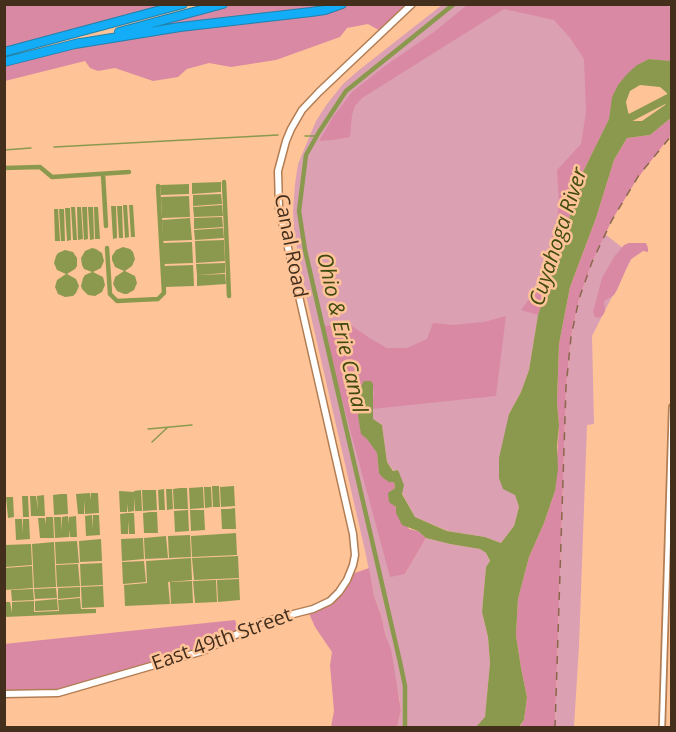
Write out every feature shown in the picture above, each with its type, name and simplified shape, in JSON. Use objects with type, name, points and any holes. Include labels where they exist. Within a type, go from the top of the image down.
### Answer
[{"type":"highway","points":[[154,12],[176,4]]},
{"type":"highway","points":[[4,52],[183,4]]},
{"type":"highway","points":[[4,62],[223,4]]},
{"type":"highway","points":[[75,44],[180,27],[325,10],[342,4]]},
{"type":"street","name":"Canal Road","points":[[353,534],[279,208],[278,171],[286,141],[302,110],[412,4]]},
{"type":"street","points":[[662,728],[672,407]]},
{"type":"street","name":"East 49th Street","points":[[4,694],[58,693],[203,651],[262,622],[313,609],[330,601],[347,580],[355,555],[353,534]]},
{"type":"shaded area","points":[[650,4],[671,61],[649,59],[609,119],[581,176],[538,315],[529,370],[521,392],[509,414],[515,495],[519,507],[514,526],[501,543],[485,537],[448,531],[415,517],[402,493],[398,470],[394,471],[387,462],[382,425],[374,420],[384,530],[405,574],[426,538],[480,549],[486,553],[490,562],[486,567],[482,612],[488,637],[490,663],[485,718],[476,727],[397,727],[401,710],[399,696],[301,273],[293,210],[298,164],[316,121],[343,84],[442,5]]},
{"type":"shaded area","points":[[662,4],[671,7],[671,61],[649,59],[637,65],[612,97],[609,119],[581,176],[559,254],[538,315],[521,310],[537,289],[556,223],[559,205],[557,170],[581,144],[586,112],[584,59],[571,39],[554,20],[504,9],[362,98],[355,106],[352,115],[350,137],[319,141],[352,92],[467,5]]},
{"type":"shaded area","points":[[5,5],[176,5],[5,52]]},
{"type":"shaded area","points":[[223,5],[412,5],[382,32],[368,24],[347,28],[340,37],[276,60],[231,67],[209,63],[187,69],[178,77],[153,81],[115,68],[98,71],[90,68],[85,61],[5,81],[5,62]]},
{"type":"shaded area","points":[[649,59],[671,61],[671,118],[650,135],[627,138],[614,160],[596,218],[570,287],[559,344],[558,469],[555,491],[529,557],[518,599],[516,635],[527,697],[524,720],[519,727],[476,727],[485,717],[490,663],[488,637],[482,612],[486,567],[490,561],[486,553],[480,549],[426,538],[418,531],[402,525],[396,513],[396,507],[389,502],[388,493],[395,488],[394,482],[389,482],[379,473],[377,453],[361,434],[358,416],[361,386],[364,381],[371,381],[373,384],[373,419],[382,425],[387,462],[393,471],[398,470],[404,485],[402,494],[415,517],[447,531],[485,537],[501,543],[514,526],[519,507],[515,495],[503,489],[499,478],[499,458],[509,414],[521,392],[529,370],[538,315],[559,254],[581,176],[609,119],[612,97],[618,85],[637,65]],"holes":[[[640,85],[660,87],[667,93],[668,99],[665,105],[642,121],[632,121],[626,102],[630,91]]]},
{"type":"shaded area","points":[[671,118],[671,135],[637,179],[612,220],[592,262],[579,299],[571,337],[566,387],[555,727],[519,728],[524,720],[527,697],[516,635],[518,599],[529,557],[555,491],[559,425],[557,402],[559,344],[570,287],[596,218],[614,160],[627,138],[650,135]]},
{"type":"shaded area","points":[[221,182],[221,192],[192,194],[192,183]]},
{"type":"shaded area","points":[[189,184],[189,194],[161,195],[160,185]]},
{"type":"shaded area","points":[[221,194],[222,204],[193,206],[193,195]]},
{"type":"shaded area","points":[[189,196],[190,217],[162,218],[161,197]]},
{"type":"shaded area","points":[[123,205],[127,205],[129,237],[125,238]]},
{"type":"shaded area","points":[[129,205],[133,205],[135,237],[131,237]]},
{"type":"shaded area","points":[[222,205],[223,216],[194,217],[193,207]]},
{"type":"shaded area","points":[[111,206],[116,206],[117,238],[113,239]]},
{"type":"shaded area","points":[[117,206],[122,206],[123,238],[119,238]]},
{"type":"shaded area","points":[[71,207],[75,207],[77,240],[73,240]]},
{"type":"shaded area","points":[[77,207],[81,207],[83,239],[78,240]]},
{"type":"shaded area","points":[[82,207],[87,207],[88,239],[84,240]]},
{"type":"shaded area","points":[[88,207],[93,207],[94,239],[90,240]]},
{"type":"shaded area","points":[[94,207],[98,207],[100,239],[95,239]]},
{"type":"shaded area","points":[[65,208],[70,208],[71,240],[67,241]]},
{"type":"shaded area","points":[[54,209],[58,209],[60,241],[55,241]]},
{"type":"shaded area","points":[[59,209],[64,209],[65,241],[61,241]]},
{"type":"shaded area","points":[[222,217],[223,227],[194,229],[194,218]]},
{"type":"shaded area","points":[[190,218],[192,240],[163,241],[162,220]]},
{"type":"shaded area","points":[[223,228],[224,238],[195,240],[194,230]]},
{"type":"shaded area","points":[[605,234],[633,256],[592,336],[594,424],[587,425],[574,727],[555,728],[566,387],[571,337],[579,299]]},
{"type":"shaded area","points":[[224,240],[225,261],[196,263],[195,241]]},
{"type":"shaded area","points":[[192,242],[193,263],[164,264],[163,243]]},
{"type":"shaded area","points":[[646,243],[648,252],[643,251],[630,260],[614,295],[604,301],[603,315],[599,318],[595,317],[593,312],[602,278],[614,257],[624,245]]},
{"type":"shaded area","points":[[123,247],[133,252],[135,259],[132,266],[125,271],[135,276],[137,283],[134,290],[127,294],[117,291],[113,284],[115,277],[124,271],[115,267],[112,256],[116,250]]},
{"type":"shaded area","points":[[92,248],[102,253],[104,261],[101,268],[93,272],[103,277],[105,285],[102,292],[95,296],[88,295],[81,286],[85,275],[92,272],[84,269],[81,258],[85,251]]},
{"type":"shaded area","points":[[65,250],[73,252],[77,258],[77,266],[67,274],[76,279],[79,286],[73,296],[65,297],[58,294],[55,287],[57,280],[66,274],[57,270],[54,263],[58,253]]},
{"type":"shaded area","points":[[225,263],[225,273],[197,275],[196,264]]},
{"type":"shaded area","points":[[193,265],[194,286],[165,287],[164,266]]},
{"type":"shaded area","points":[[225,274],[226,284],[197,286],[197,275]]},
{"type":"shaded area","points":[[506,316],[496,396],[372,409],[374,391],[361,386],[358,416],[361,434],[377,453],[379,472],[394,482],[395,488],[391,491],[393,503],[409,529],[418,531],[426,538],[405,574],[390,577],[322,326],[349,324],[387,348],[407,348],[427,339],[433,323],[453,325],[484,322]]},
{"type":"shaded area","points":[[212,486],[219,486],[220,507],[213,507]]},
{"type":"shaded area","points":[[234,486],[235,506],[221,507],[220,487]]},
{"type":"shaded area","points":[[203,487],[204,508],[190,509],[189,488]]},
{"type":"shaded area","points":[[204,487],[211,487],[212,507],[205,508]]},
{"type":"shaded area","points":[[187,488],[188,509],[174,509],[173,489]]},
{"type":"shaded area","points":[[164,489],[165,510],[159,510],[158,490]]},
{"type":"shaded area","points":[[166,489],[172,489],[173,509],[167,510]]},
{"type":"shaded area","points":[[141,490],[142,511],[135,511],[134,497],[134,511],[128,512],[127,504],[127,512],[120,512],[119,491]]},
{"type":"shaded area","points":[[142,490],[156,490],[157,510],[143,511]]},
{"type":"shaded area","points":[[90,493],[91,500],[91,493],[98,493],[99,513],[85,514],[84,500],[84,514],[78,514],[76,494]]},
{"type":"shaded area","points":[[67,494],[68,514],[54,515],[53,495]]},
{"type":"shaded area","points":[[44,495],[45,516],[31,516],[30,496],[36,496],[38,510],[37,496]]},
{"type":"shaded area","points":[[22,496],[28,496],[29,517],[23,517]]},
{"type":"shaded area","points":[[6,497],[13,497],[14,517],[8,518]]},
{"type":"shaded area","points":[[235,508],[236,529],[222,529],[221,509]]},
{"type":"shaded area","points":[[188,510],[189,531],[175,532],[174,511]]},
{"type":"shaded area","points":[[190,510],[204,510],[205,530],[191,531]]},
{"type":"shaded area","points":[[157,512],[158,533],[144,533],[143,513]]},
{"type":"shaded area","points":[[134,513],[135,534],[129,534],[128,520],[128,534],[121,534],[120,514]]},
{"type":"shaded area","points":[[92,515],[93,529],[93,515],[99,515],[100,535],[86,536],[85,516]]},
{"type":"shaded area","points":[[68,516],[69,524],[69,517],[76,516],[77,537],[70,537],[70,530],[69,537],[55,538],[54,517],[61,517],[62,531],[62,517]]},
{"type":"shaded area","points":[[46,517],[53,517],[54,538],[40,538],[38,518],[45,518],[46,525]]},
{"type":"shaded area","points":[[15,519],[22,519],[23,533],[23,519],[29,519],[30,539],[16,540]]},
{"type":"shaded area","points":[[236,533],[237,555],[192,557],[191,536]]},
{"type":"shaded area","points":[[190,535],[191,557],[169,558],[168,536]]},
{"type":"shaded area","points":[[166,536],[168,558],[145,559],[144,538]]},
{"type":"shaded area","points":[[143,538],[144,559],[122,561],[121,539]]},
{"type":"shaded area","points":[[101,539],[102,561],[80,562],[79,541]]},
{"type":"shaded area","points":[[77,541],[79,563],[56,564],[55,542]]},
{"type":"shaded area","points":[[54,542],[56,587],[34,588],[32,544]]},
{"type":"shaded area","points":[[31,544],[32,565],[5,567],[5,545]]},
{"type":"shaded area","points":[[238,556],[239,578],[194,580],[192,558]]},
{"type":"shaded area","points":[[191,558],[192,580],[168,582],[170,604],[125,606],[124,585],[147,583],[146,561]]},
{"type":"shaded area","points":[[144,561],[146,582],[123,584],[122,562]]},
{"type":"shaded area","points":[[102,563],[103,585],[81,586],[80,564]]},
{"type":"shaded area","points":[[78,564],[80,586],[57,587],[56,565]]},
{"type":"shaded area","points":[[32,566],[33,588],[5,590],[5,568]]},
{"type":"shaded area","points":[[369,568],[374,596],[391,649],[401,710],[397,727],[331,727],[334,711],[330,665],[332,652],[315,627],[308,611],[330,601],[349,575]]},
{"type":"shaded area","points":[[239,579],[240,600],[218,602],[217,580]]},
{"type":"shaded area","points":[[216,580],[217,602],[195,603],[193,581]]},
{"type":"shaded area","points":[[192,581],[193,603],[171,604],[170,582]]},
{"type":"shaded area","points":[[103,586],[104,607],[82,608],[81,587]]},
{"type":"shaded area","points":[[80,587],[80,597],[58,599],[58,588]]},
{"type":"shaded area","points":[[56,588],[57,598],[35,599],[34,589]]},
{"type":"shaded area","points":[[33,589],[34,600],[12,601],[11,590]]},
{"type":"shaded area","points":[[80,598],[81,609],[96,609],[96,613],[5,617],[5,602],[10,602],[12,613],[12,602],[34,601],[34,612],[59,611],[58,600]]},
{"type":"shaded area","points":[[57,599],[58,610],[35,611],[35,601]]},
{"type":"shaded area","points":[[235,620],[239,633],[203,651],[58,693],[5,694],[4,644]]},
{"type":"waterway","name":"Ohio & Erie Canal","points":[[405,728],[405,686],[305,250],[299,211],[306,155],[346,91],[454,4]]},
{"type":"waterway","name":"Cuyahoga River","points":[[622,122],[672,96]]},
{"type":"waterway","points":[[54,147],[278,135]]},
{"type":"waterway","points":[[305,136],[317,136]]},
{"type":"waterway","points":[[4,150],[31,148]]},
{"type":"waterway","points":[[4,168],[40,167],[52,177],[129,172]]},
{"type":"waterway","points":[[103,174],[106,226]]},
{"type":"waterway","points":[[224,182],[229,296]]},
{"type":"waterway","points":[[107,248],[110,294],[117,301],[158,299],[164,293],[158,186]]},
{"type":"waterway","points":[[148,429],[192,425]]},
{"type":"waterway","points":[[152,442],[167,428]]},
{"type":"railway","points":[[555,728],[566,387],[571,337],[579,299],[592,262],[612,220],[639,175],[672,135]]}]
